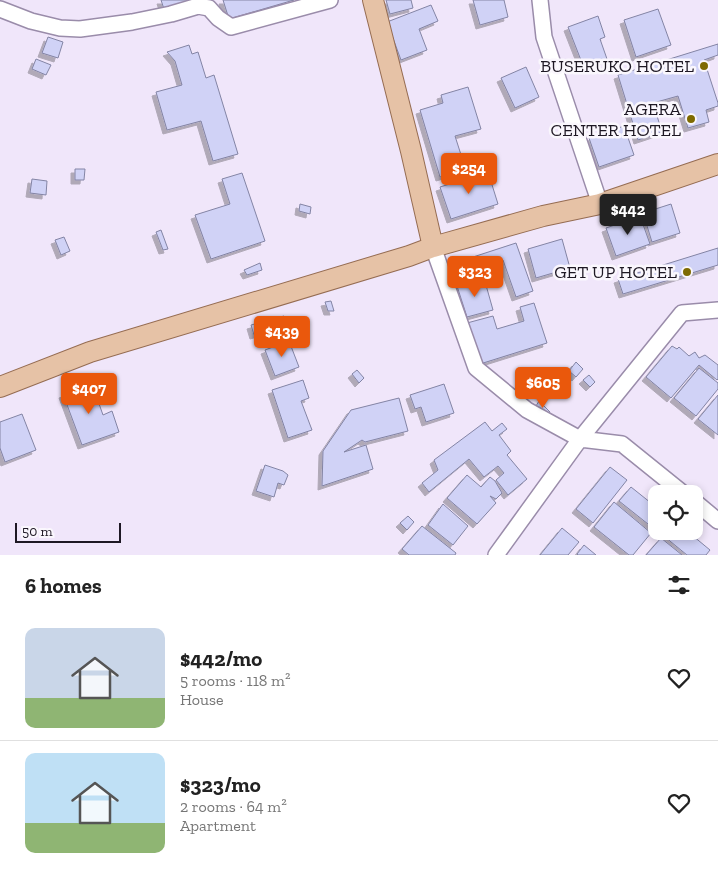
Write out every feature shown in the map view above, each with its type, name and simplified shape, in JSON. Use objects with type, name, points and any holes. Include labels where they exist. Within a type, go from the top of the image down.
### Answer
[{"type":"main road","points":[[373,0],[433,247]]},
{"type":"main road","points":[[0,387],[90,352],[409,256],[433,247],[543,216],[600,204],[718,164]]},
{"type":"street","points":[[0,9],[31,21],[60,28],[80,29],[132,22],[198,6],[209,8],[218,18],[231,27],[330,0]]},
{"type":"street","points":[[540,0],[544,37],[600,204]]},
{"type":"street","points":[[433,247],[476,368],[526,410],[580,439],[622,444],[673,485]]},
{"type":"street","points":[[496,555],[580,439],[682,313],[718,310]]},
{"type":"street","points":[[703,508],[718,521]]},
{"type":"building","points":[[161,0],[199,0],[165,12]]},
{"type":"building","points":[[223,0],[294,0],[229,19]]},
{"type":"building","points":[[386,0],[411,0],[413,8],[390,14]]},
{"type":"building","points":[[473,0],[504,0],[508,17],[480,25]]},
{"type":"building","points":[[431,5],[438,21],[419,29],[427,50],[401,60],[387,22]]},
{"type":"building","points":[[658,9],[671,45],[636,57],[624,20]]},
{"type":"building","points":[[598,16],[605,37],[600,39],[607,59],[584,68],[568,27]]},
{"type":"building","points":[[48,37],[63,42],[58,58],[42,53]]},
{"type":"building","points":[[718,44],[718,55],[704,60],[718,103],[718,106],[706,110],[709,122],[688,128],[678,96],[653,103],[662,132],[638,140],[618,75]]},
{"type":"building","points":[[189,45],[192,54],[198,52],[206,78],[214,75],[238,154],[213,161],[201,121],[167,130],[156,92],[182,85],[175,61],[167,52]]},
{"type":"building","points":[[36,59],[51,65],[46,75],[32,69]]},
{"type":"building","points":[[526,67],[539,97],[515,108],[501,78]]},
{"type":"building","points":[[468,87],[481,129],[455,136],[463,161],[484,155],[486,164],[440,177],[420,110],[443,103],[441,95]]},
{"type":"building","points":[[624,126],[634,155],[599,167],[589,138]]},
{"type":"building","points":[[75,169],[85,169],[84,180],[75,180]]},
{"type":"building","points":[[488,172],[498,204],[451,219],[440,187]]},
{"type":"building","points":[[242,173],[265,241],[211,259],[195,215],[230,204],[222,179]]},
{"type":"building","points":[[32,179],[47,181],[46,195],[30,193]]},
{"type":"building","points":[[300,204],[311,207],[310,214],[299,211]]},
{"type":"building","points":[[671,204],[680,233],[652,242],[643,213]]},
{"type":"building","points":[[640,216],[650,244],[616,256],[606,228]]},
{"type":"building","points":[[161,230],[168,249],[163,250],[156,232]]},
{"type":"building","points":[[64,237],[70,251],[61,255],[55,240]]},
{"type":"building","points":[[562,239],[570,268],[536,278],[528,249]]},
{"type":"building","points":[[516,243],[533,291],[516,297],[503,260],[474,270],[470,258]]},
{"type":"building","points":[[718,248],[718,265],[623,294],[618,279]]},
{"type":"building","points":[[260,263],[262,270],[247,275],[244,270]]},
{"type":"building","points":[[484,278],[493,310],[467,317],[457,286]]},
{"type":"building","points":[[331,301],[334,311],[328,311],[325,302]]},
{"type":"building","points":[[534,303],[547,343],[480,364],[467,323],[493,316],[497,329],[524,321],[520,307]]},
{"type":"building","points":[[284,316],[287,326],[254,335],[251,325]]},
{"type":"building","points":[[289,341],[299,367],[275,376],[265,350]]},
{"type":"building","points":[[672,346],[677,349],[679,347],[689,356],[695,352],[699,358],[705,355],[718,365],[718,379],[699,365],[671,398],[646,377]]},
{"type":"building","points":[[576,362],[583,369],[576,377],[569,371]]},
{"type":"building","points":[[699,368],[718,383],[718,389],[696,416],[674,398]]},
{"type":"building","points":[[357,370],[364,378],[359,383],[352,374]]},
{"type":"building","points":[[536,371],[543,382],[529,391],[522,379]]},
{"type":"building","points":[[589,375],[595,382],[590,387],[583,380]]},
{"type":"building","points":[[303,380],[309,398],[301,401],[312,430],[288,438],[272,390]]},
{"type":"building","points":[[92,384],[103,415],[112,411],[119,432],[82,445],[63,394]]},
{"type":"building","points":[[444,384],[454,413],[426,422],[421,407],[415,409],[410,395]]},
{"type":"building","points":[[718,395],[718,435],[698,419]]},
{"type":"building","points":[[399,398],[408,431],[365,442],[362,440],[344,452],[366,445],[373,469],[322,486],[323,451],[351,410]]},
{"type":"building","points":[[539,401],[550,412],[547,416],[536,406]]},
{"type":"building","points":[[22,414],[36,450],[5,462],[0,448],[0,422]]},
{"type":"building","points":[[485,422],[492,431],[502,423],[507,429],[499,435],[511,451],[507,455],[527,479],[508,495],[496,480],[504,473],[498,466],[484,477],[469,459],[429,492],[422,483],[438,470],[434,460]]},
{"type":"building","points":[[265,465],[283,471],[288,475],[284,485],[278,483],[274,497],[256,491]]},
{"type":"building","points":[[610,467],[627,480],[593,523],[576,509]]},
{"type":"building","points":[[467,475],[481,487],[490,477],[495,481],[502,493],[496,499],[490,496],[496,503],[477,524],[447,498]]},
{"type":"building","points":[[631,487],[648,501],[648,524],[619,501]]},
{"type":"building","points":[[614,502],[648,530],[648,537],[633,555],[629,555],[594,527]]},
{"type":"building","points":[[443,504],[468,526],[453,545],[428,525]]},
{"type":"building","points":[[408,516],[414,522],[407,530],[400,523]]},
{"type":"building","points":[[422,526],[456,553],[455,555],[409,555],[402,549]]},
{"type":"building","points":[[562,528],[579,542],[568,555],[540,555]]},
{"type":"building","points":[[659,540],[663,540],[682,555],[646,555]]},
{"type":"building","points":[[669,540],[698,540],[710,550],[706,555],[687,555]]},
{"type":"building","points":[[584,545],[596,555],[578,555]]},
{"type":"place","name":"BUSERUKO HOTEL","points":[[704,66]]},
{"type":"place","name":"AGERA CENTER HOTEL","points":[[691,119]]},
{"type":"place","name":"GET UP HOTEL","points":[[687,272]]}]
